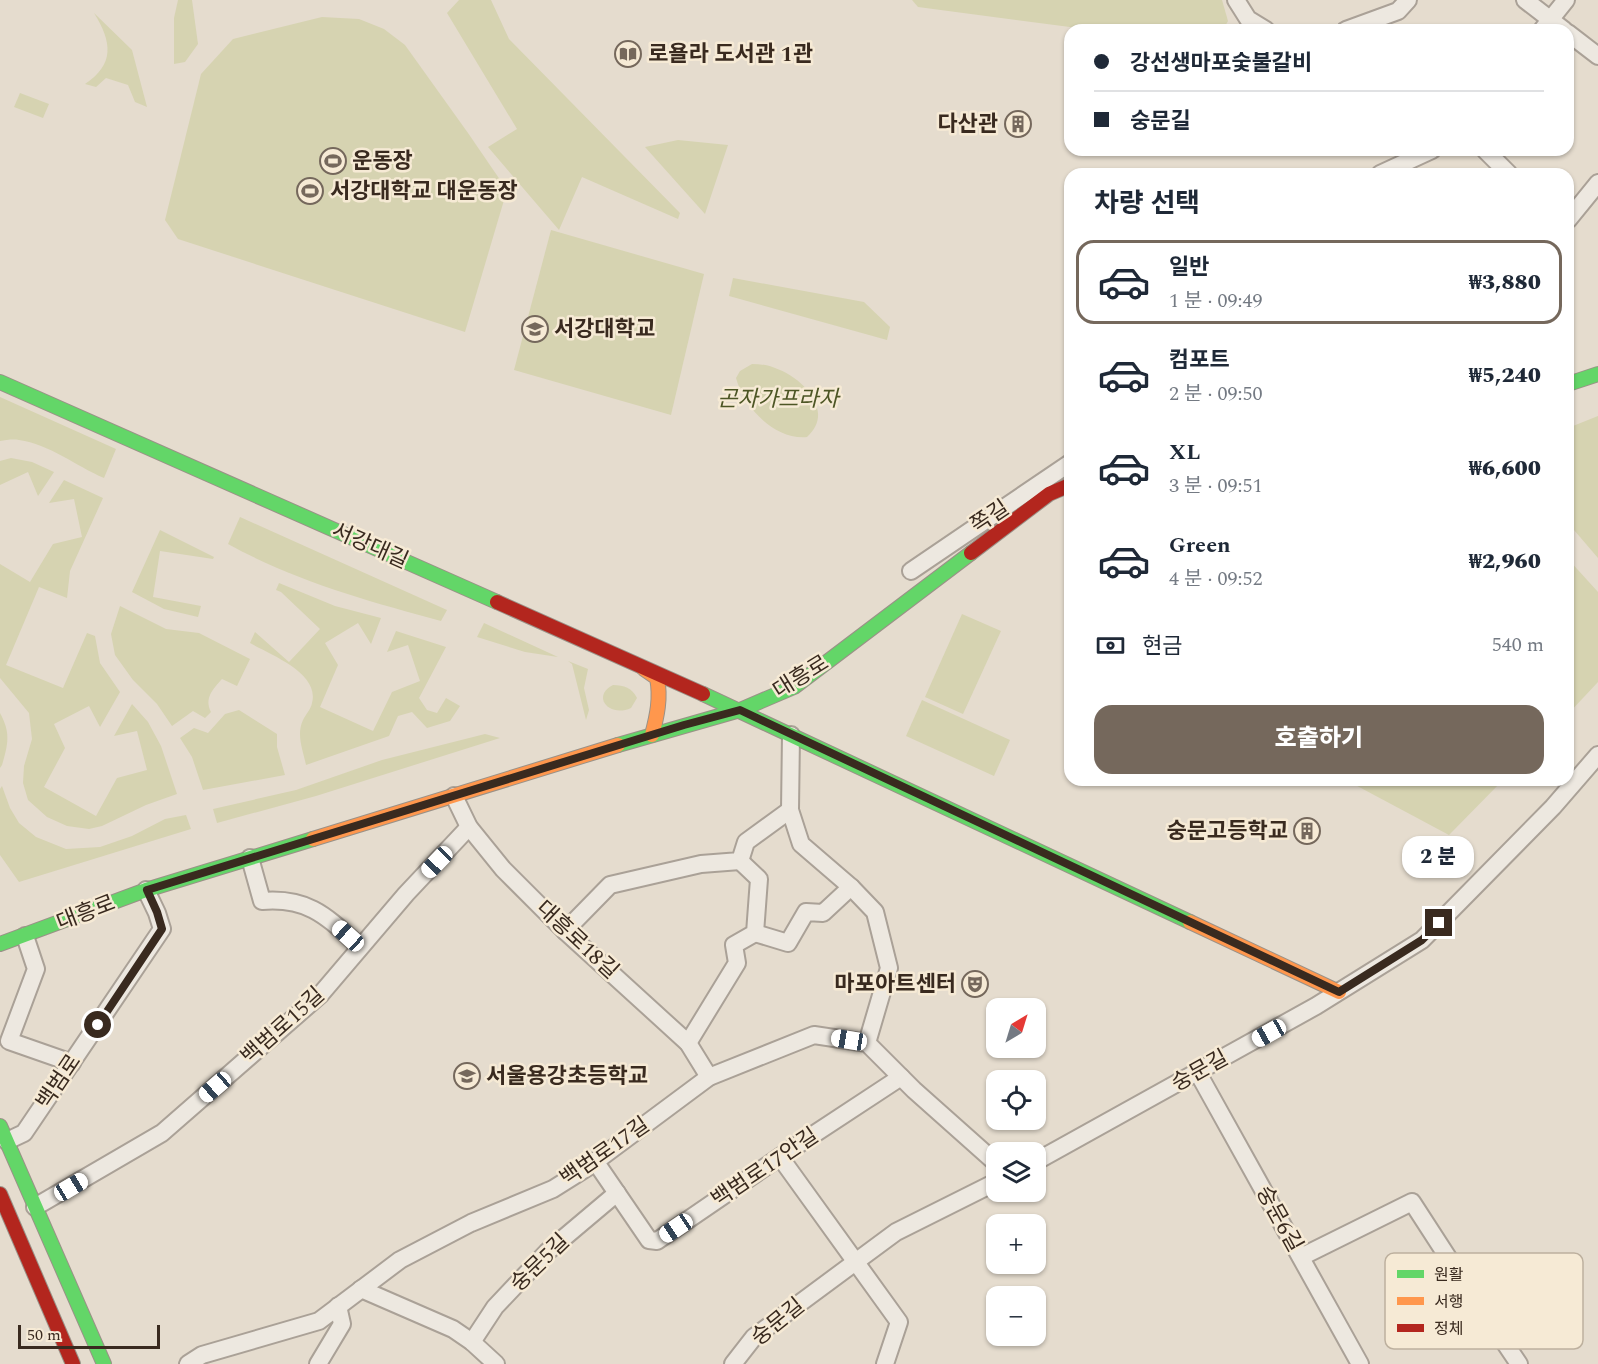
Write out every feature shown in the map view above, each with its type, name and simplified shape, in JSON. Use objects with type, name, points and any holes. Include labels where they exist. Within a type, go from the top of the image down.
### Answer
[{"type":"main road","points":[[1574,382],[1598,374]]},
{"type":"main road","name":"서강대길","points":[[0,382],[740,710],[1339,992]]},
{"type":"main road","name":"대흥로","points":[[0,944],[147,890],[740,710],[794,687],[1049,494],[1064,487]]},
{"type":"main road","points":[[637,664],[657,678],[660,692],[658,715],[652,735]]},
{"type":"main road","name":"백범로","points":[[3,1134],[104,1364]]},
{"type":"main road","points":[[2,1205],[73,1364]]},
{"type":"street","points":[[1236,0],[1248,19],[1256,24]]},
{"type":"street","points":[[1362,24],[1398,11],[1408,0]]},
{"type":"street","points":[[1525,0],[1545,24]]},
{"type":"street","points":[[1547,24],[1566,0]]},
{"type":"street","points":[[1574,37],[1598,56]]},
{"type":"street","points":[[1393,168],[1419,156]]},
{"type":"street","points":[[1491,156],[1503,168]]},
{"type":"street","points":[[1574,213],[1598,183]]},
{"type":"street","name":"쪽길","points":[[911,571],[1064,467]]},
{"type":"street","points":[[791,735],[790,810],[801,844],[875,912],[889,968],[867,1043],[986,1154]]},
{"type":"street","name":"숭문길","points":[[1574,783],[1598,755]]},
{"type":"street","name":"숭문길","points":[[1046,1156],[1198,1073],[1339,992],[1422,940],[1571,786]]},
{"type":"street","name":"대흥로18길","points":[[454,796],[469,827],[503,869],[565,931],[688,1043],[709,1077]]},
{"type":"street","points":[[740,861],[746,842],[790,810]]},
{"type":"street","name":"백범로15길","points":[[35,1207],[162,1133],[320,995],[406,894],[469,827]]},
{"type":"street","points":[[250,858],[262,901],[283,899],[323,913],[360,947]]},
{"type":"street","points":[[565,931],[610,885],[701,864],[740,861],[759,879],[754,933]]},
{"type":"street","points":[[688,1043],[736,963],[734,945],[754,933],[788,943],[806,912],[823,913],[851,888]]},
{"type":"street","name":"백범로","points":[[3,1134],[24,1133],[162,929],[147,890]]},
{"type":"street","points":[[25,936],[36,969],[9,1041],[72,1063]]},
{"type":"street","name":"백범로17길","points":[[188,1364],[202,1355],[319,1321],[400,1260],[471,1223],[553,1189],[596,1161],[709,1077],[814,1035],[867,1043]]},
{"type":"street","name":"숭문6길","points":[[1198,1073],[1360,1364]]},
{"type":"street","name":"백범로17안길","points":[[596,1161],[649,1240],[657,1241],[901,1077]]},
{"type":"street","points":[[780,1157],[900,1322],[885,1364]]},
{"type":"street","name":"숭문길","points":[[733,1364],[754,1337],[896,1232],[986,1187]]},
{"type":"street","name":"숭문5길","points":[[472,1342],[495,1307],[547,1252],[617,1193]]},
{"type":"street","points":[[1300,1257],[1412,1202],[1445,1253]]},
{"type":"street","points":[[361,1289],[453,1329],[472,1342],[496,1364]]},
{"type":"street","points":[[318,1364],[342,1324],[338,1306]]},
{"type":"street","points":[[472,1342],[475,1364]]},
{"type":"street","points":[[1509,1349],[1519,1364]]},
{"type":"green space","points":[[178,0],[192,0],[198,44],[185,62],[174,64],[174,18]]},
{"type":"green space","points":[[459,0],[491,0],[509,39],[680,213],[678,219],[582,177],[559,230],[488,147],[517,129],[447,13]]},
{"type":"green space","points":[[912,0],[1222,0],[1228,21],[1226,24],[1064,24],[1064,26],[918,7]]},
{"type":"green space","points":[[94,13],[132,50],[147,107],[135,102],[128,85],[106,78],[96,87],[85,84],[102,69],[108,52],[104,34]]},
{"type":"green space","name":"운동장","points":[[322,17],[359,19],[384,29],[405,45],[507,190],[465,332],[178,239],[165,220],[201,74],[233,39]]},
{"type":"green space","points":[[20,93],[49,104],[43,118],[14,107]]},
{"type":"green space","points":[[678,140],[728,145],[705,214],[645,147]]},
{"type":"green space","points":[[551,230],[704,274],[671,415],[514,370]]},
{"type":"green space","points":[[733,278],[864,302],[890,327],[887,340],[729,296]]},
{"type":"green space","name":"곤자가프라자","points":[[752,364],[770,366],[785,372],[805,387],[812,396],[817,406],[818,417],[815,427],[807,437],[795,437],[783,433],[772,427],[753,410],[736,378],[740,371]]},
{"type":"green space","points":[[0,397],[116,449],[104,478],[30,442],[0,441]]},
{"type":"green space","points":[[1598,416],[1598,558],[1574,530],[1574,426]]},
{"type":"green space","points":[[11,458],[32,462],[54,472],[38,496],[28,472],[0,485],[0,461]]},
{"type":"green space","points":[[64,480],[103,498],[70,571],[67,598],[39,587],[6,665],[63,688],[87,633],[95,636],[100,663],[120,692],[100,727],[89,706],[54,724],[65,748],[44,787],[96,816],[117,778],[147,770],[137,731],[114,736],[132,704],[148,722],[161,746],[177,794],[146,805],[102,826],[89,829],[67,826],[47,817],[28,800],[23,783],[24,766],[32,739],[29,713],[0,678],[0,564],[30,582],[53,544],[82,537],[74,499],[49,503]]},
{"type":"green space","points":[[240,517],[447,610],[441,621],[359,598],[279,569],[228,544]]},
{"type":"green space","points":[[160,530],[214,557],[213,559],[160,551],[153,597],[201,606],[198,617],[164,609],[132,592]]},
{"type":"green space","points":[[1574,566],[1598,592],[1598,682],[1574,708]]},
{"type":"green space","points":[[279,583],[335,606],[381,618],[371,644],[358,623],[325,643],[338,665],[320,707],[373,731],[392,692],[420,681],[408,645],[387,652],[396,631],[446,647],[419,698],[427,710],[437,713],[446,698],[460,706],[450,721],[427,728],[412,712],[398,716],[389,736],[306,765],[300,731],[312,703],[309,683],[292,666],[250,643],[255,632],[289,662],[320,629],[281,592],[276,590]]},
{"type":"green space","points":[[120,606],[166,629],[199,633],[250,659],[237,686],[222,679],[210,694],[208,702],[211,712],[205,718],[193,711],[172,726],[157,704],[133,680],[115,655],[111,634]]},
{"type":"green space","points":[[962,614],[1001,631],[963,714],[925,697]]},
{"type":"green space","points":[[484,623],[558,657],[525,652],[477,637]]},
{"type":"green space","points":[[568,661],[588,669],[584,688],[589,710],[586,720],[572,664]]},
{"type":"green space","points":[[613,685],[633,692],[637,698],[631,708],[616,710],[606,704],[603,695]]},
{"type":"green space","points":[[922,700],[1010,740],[994,776],[906,736]]},
{"type":"green space","points":[[239,710],[277,734],[277,747],[285,775],[203,790],[192,757],[180,738],[194,728],[208,733],[225,714]]},
{"type":"green space","points":[[0,713],[6,727],[7,745],[0,768]]},
{"type":"green space","points":[[485,734],[500,738],[316,796],[217,823],[213,809],[296,790],[382,760]]},
{"type":"green space","points":[[2,786],[10,808],[19,823],[36,837],[66,849],[100,847],[132,836],[165,819],[186,815],[191,829],[19,882],[0,855],[0,789]]},
{"type":"green space","points":[[1357,786],[1497,786],[1449,835]]},
{"type":"traffic: fast","points":[[1574,382],[1598,374]]},
{"type":"traffic: fast","points":[[0,382],[497,602]]},
{"type":"traffic: fast","points":[[618,745],[740,710],[794,687],[971,553]]},
{"type":"traffic: fast","points":[[703,694],[1190,922]]},
{"type":"traffic: fast","points":[[0,944],[146,890],[313,839]]},
{"type":"traffic: fast","points":[[0,1126],[104,1364]]},
{"type":"traffic: slow","points":[[644,669],[657,678],[659,693],[652,735]]},
{"type":"traffic: slow","points":[[313,839],[618,745]]},
{"type":"traffic: slow","points":[[1190,922],[1339,992]]},
{"type":"traffic: jam","points":[[971,553],[1049,494],[1064,488]]},
{"type":"traffic: jam","points":[[497,602],[703,694]]},
{"type":"traffic: jam","points":[[0,1194],[73,1364]]},
{"type":"place","name":"로욜라 도서관 1관","points":[[628,54]]},
{"type":"place","name":"다산관","points":[[1018,124]]},
{"type":"place","name":"운동장","points":[[333,161]]},
{"type":"place","name":"서강대학교 대운동장","points":[[310,191]]},
{"type":"place","name":"서강대학교","points":[[535,329]]},
{"type":"place","name":"숭문고등학교","points":[[1307,831]]},
{"type":"place","name":"마포아트센터","points":[[975,984]]},
{"type":"place","name":"서울용강초등학교","points":[[467,1076]]},
{"type":"route","points":[[98,1025],[162,929],[147,890],[684,725],[740,710],[1339,992],[1422,940],[1439,923]]}]
